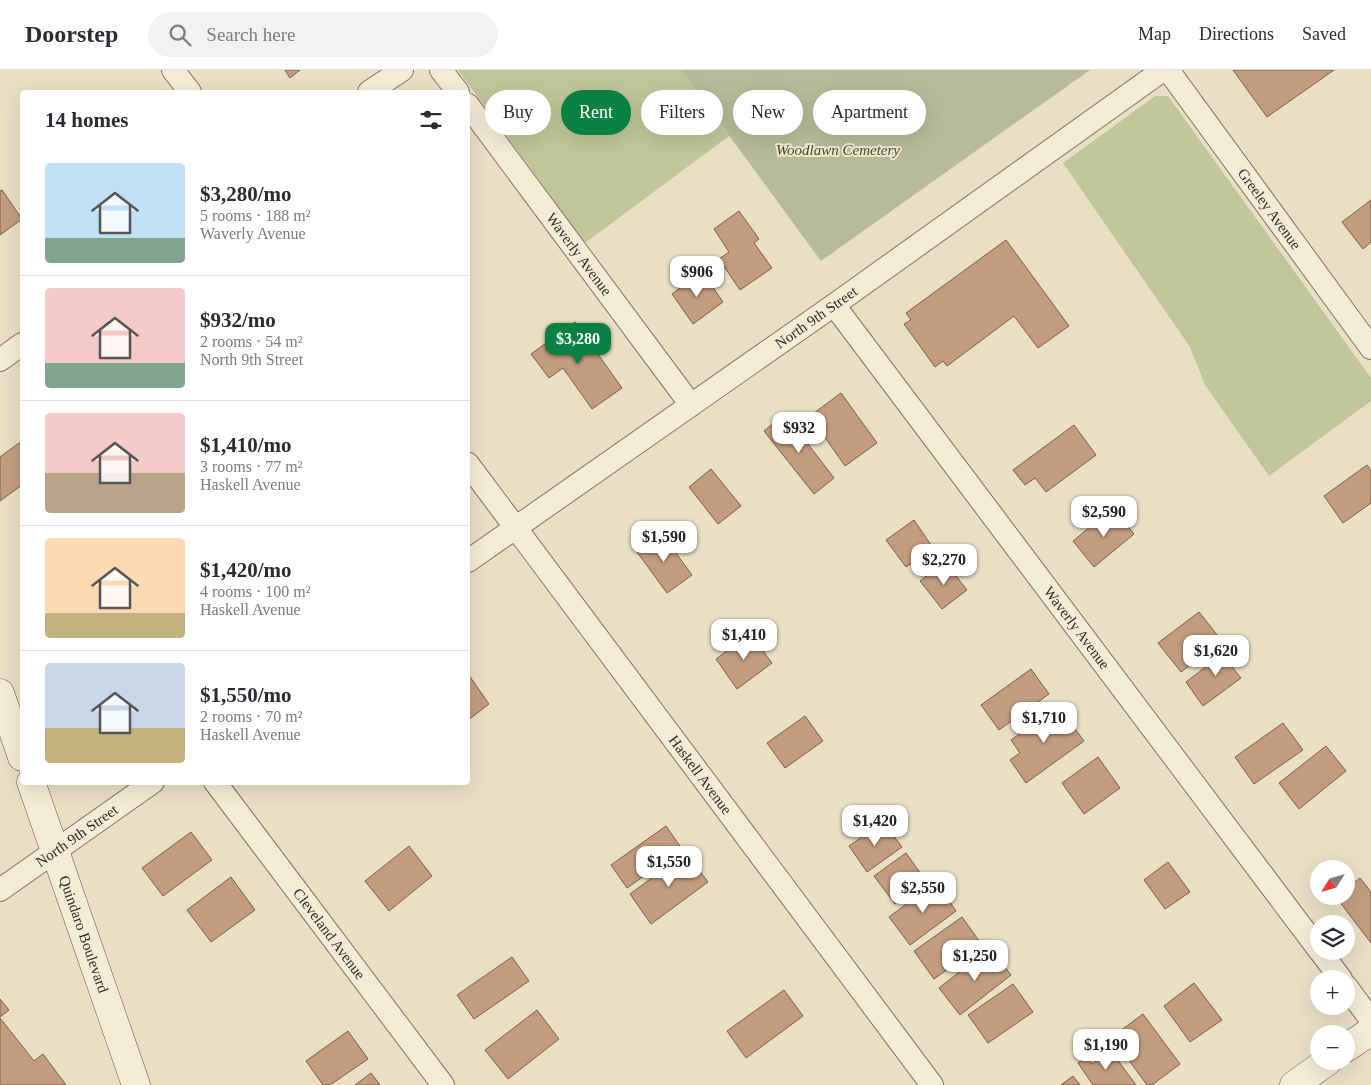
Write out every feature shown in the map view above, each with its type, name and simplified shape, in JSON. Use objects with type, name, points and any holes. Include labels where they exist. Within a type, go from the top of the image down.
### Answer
[{"type":"main road","points":[[0,693],[20,751]]},
{"type":"main road","name":"Quindaro Boulevard","points":[[32,785],[136,1085]]},
{"type":"main road","points":[[1355,1042],[1371,1031]]},
{"type":"main road","points":[[1294,1085],[1315,1070]]},
{"type":"street","points":[[173,70],[188,90]]},
{"type":"street","points":[[372,90],[402,70]]},
{"type":"street","points":[[442,70],[457,90]]},
{"type":"street","name":"North 9th Street","points":[[470,559],[834,305],[1163,70]]},
{"type":"street","name":"Greeley Avenue","points":[[1168,70],[1371,348]]},
{"type":"street","name":"Waverly Avenue","points":[[470,108],[691,405]]},
{"type":"street","name":"Waverly Avenue","points":[[834,305],[1310,938]]},
{"type":"street","points":[[0,360],[20,345]]},
{"type":"street","name":"Haskell Avenue","points":[[470,467],[932,1085]]},
{"type":"street","name":"North 9th Street","points":[[0,890],[149,785]]},
{"type":"street","name":"Cleveland Avenue","points":[[217,785],[443,1085]]},
{"type":"street","name":"Waverly Avenue","points":[[1327,960],[1334,970]]},
{"type":"street","points":[[1355,998],[1371,1020]]},
{"type":"green space","points":[[458,70],[681,70],[696,90],[641,90],[641,135],[723,135],[723,128],[729,136],[585,243],[506,135],[551,135],[551,90],[485,90],[485,107]]},
{"type":"green space","name":"Woodlawn Cemetery","points":[[681,70],[1090,70],[821,261],[723,127],[723,90],[696,90]]},
{"type":"green space","points":[[1155,96],[1168,96],[1371,378],[1371,401],[1269,476],[1205,385],[1190,347],[1063,163]]},
{"type":"building","points":[[285,70],[300,70],[290,78]]},
{"type":"building","points":[[1233,70],[1334,70],[1267,117]]},
{"type":"building","points":[[2,190],[20,216],[20,220],[0,235],[0,191]]},
{"type":"building","points":[[1371,200],[1371,242],[1363,249],[1342,222]]},
{"type":"building","points":[[739,211],[759,239],[754,243],[772,268],[740,290],[719,259],[729,252],[714,229]]},
{"type":"building","points":[[1006,240],[1069,326],[1038,348],[1014,316],[947,366],[943,361],[935,367],[904,324],[911,320],[906,313]]},
{"type":"building","points":[[702,272],[723,302],[693,324],[672,294]]},
{"type":"building","points":[[575,322],[622,388],[592,409],[563,368],[549,378],[531,354]]},
{"type":"building","points":[[841,393],[877,443],[845,466],[810,416]]},
{"type":"building","points":[[785,414],[834,478],[814,494],[764,431]]},
{"type":"building","points":[[1074,425],[1096,455],[1046,492],[1035,478],[1025,485],[1013,470]]},
{"type":"building","points":[[19,443],[20,486],[0,501],[0,457]]},
{"type":"building","points":[[1367,465],[1371,471],[1371,503],[1343,523],[1324,496]]},
{"type":"building","points":[[711,469],[741,506],[718,524],[689,487]]},
{"type":"building","points":[[1113,508],[1134,534],[1094,567],[1073,541]]},
{"type":"building","points":[[914,520],[933,548],[906,567],[886,540]]},
{"type":"building","points":[[662,534],[692,575],[667,593],[637,552]]},
{"type":"building","points":[[945,562],[967,590],[942,609],[920,581]]},
{"type":"building","points":[[1199,612],[1222,641],[1181,672],[1158,643]]},
{"type":"building","points":[[750,634],[772,663],[737,689],[716,659]]},
{"type":"building","points":[[1233,646],[1243,659],[1232,667],[1241,678],[1203,706],[1186,682]]},
{"type":"building","points":[[1031,669],[1049,694],[999,730],[981,705]]},
{"type":"building","points":[[470,677],[489,704],[470,718]]},
{"type":"building","points":[[1058,706],[1084,741],[1026,783],[1010,760],[1020,753],[1011,740]]},
{"type":"building","points":[[805,716],[823,741],[785,768],[767,743]]},
{"type":"building","points":[[1283,723],[1303,750],[1254,784],[1235,757]]},
{"type":"building","points":[[1326,746],[1346,771],[1299,809],[1279,783]]},
{"type":"building","points":[[1098,757],[1120,788],[1084,814],[1062,783]]},
{"type":"building","points":[[883,822],[902,847],[867,872],[849,846]]},
{"type":"building","points":[[666,826],[682,849],[627,888],[611,865]]},
{"type":"building","points":[[191,832],[212,860],[163,896],[142,868]]},
{"type":"building","points":[[409,846],[432,876],[389,911],[365,881]]},
{"type":"building","points":[[686,853],[708,882],[651,924],[630,894]]},
{"type":"building","points":[[906,853],[926,881],[895,904],[874,876]]},
{"type":"building","points":[[1168,862],[1190,892],[1165,909],[1144,880]]},
{"type":"building","points":[[231,877],[255,910],[211,942],[187,910]]},
{"type":"building","points":[[1360,878],[1371,892],[1371,943],[1355,922],[1355,915],[1350,915],[1342,905],[1355,905],[1355,882]]},
{"type":"building","points":[[936,882],[956,911],[910,945],[889,917]]},
{"type":"building","points":[[962,917],[982,945],[934,979],[914,951]]},
{"type":"building","points":[[990,948],[1011,975],[960,1015],[939,988]]},
{"type":"building","points":[[512,957],[529,981],[474,1019],[457,995]]},
{"type":"building","points":[[1194,983],[1222,1020],[1190,1042],[1164,1006]]},
{"type":"building","points":[[1013,984],[1033,1012],[988,1043],[968,1015]]},
{"type":"building","points":[[784,990],[803,1016],[746,1058],[727,1031]]},
{"type":"building","points":[[0,999],[9,1010],[0,1017]]},
{"type":"building","points":[[537,1010],[559,1039],[508,1079],[485,1050]]},
{"type":"building","points":[[1143,1014],[1180,1064],[1152,1085],[1147,1085],[1112,1037]]},
{"type":"building","points":[[0,1018],[34,1061],[43,1054],[66,1085],[0,1085]]},
{"type":"building","points":[[348,1031],[368,1059],[330,1085],[323,1085],[306,1061]]},
{"type":"building","points":[[1111,1051],[1136,1085],[1093,1085],[1078,1063],[1086,1057],[1092,1064]]},
{"type":"building","points":[[371,1073],[380,1085],[355,1085]]},
{"type":"building","points":[[1073,1076],[1080,1085],[1061,1085]]}]
